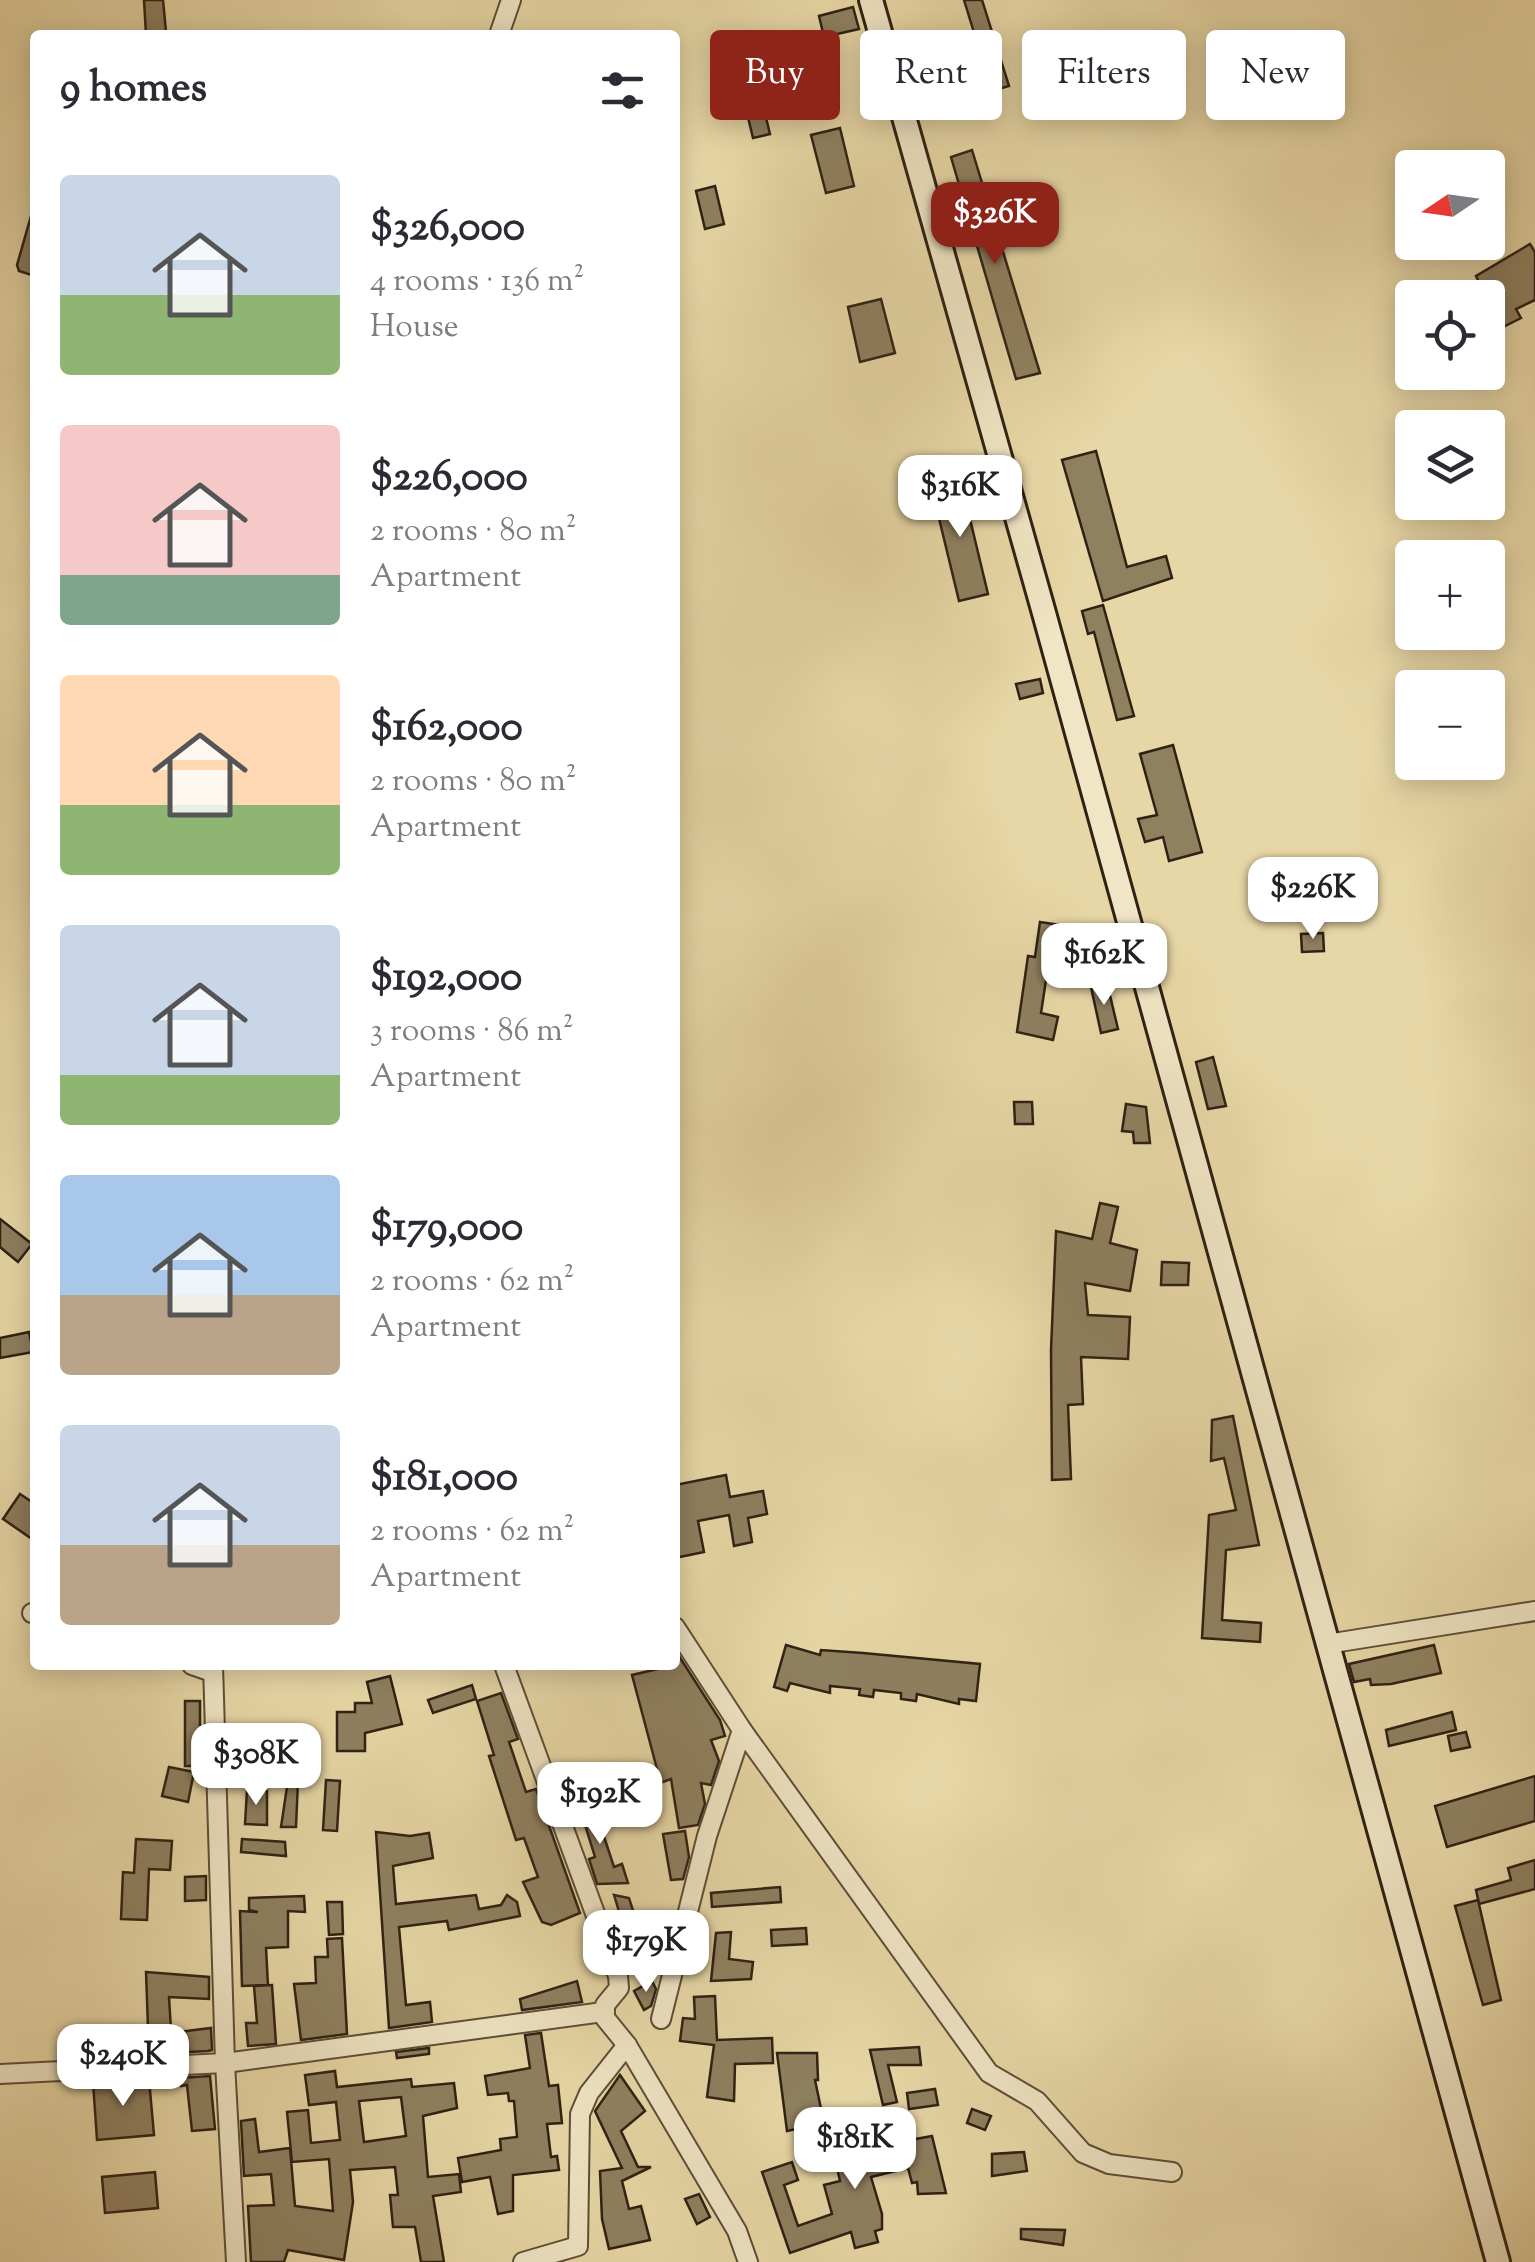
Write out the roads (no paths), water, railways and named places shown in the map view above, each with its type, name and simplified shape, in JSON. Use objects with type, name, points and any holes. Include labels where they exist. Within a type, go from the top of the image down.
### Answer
[{"type":"main road","points":[[871,0],[1498,2262]]},
{"type":"street","points":[[500,30],[511,0]]},
{"type":"street","points":[[1327,1644],[1535,1611]]},
{"type":"street","points":[[680,1635],[742,1730],[989,2072],[1037,2101],[1083,2153],[1110,2164],[1172,2172]]},
{"type":"street","points":[[212,1670],[224,2063],[236,2262]]},
{"type":"street","points":[[0,2074],[224,2063],[603,2012],[619,1988],[618,1976],[506,1670]]},
{"type":"street","points":[[660,2019],[707,1836],[742,1730]]},
{"type":"street","points":[[603,2012],[628,2044],[736,2231],[748,2262]]},
{"type":"street","points":[[523,2262],[578,2246],[580,2114],[589,2093],[628,2044]]}]
